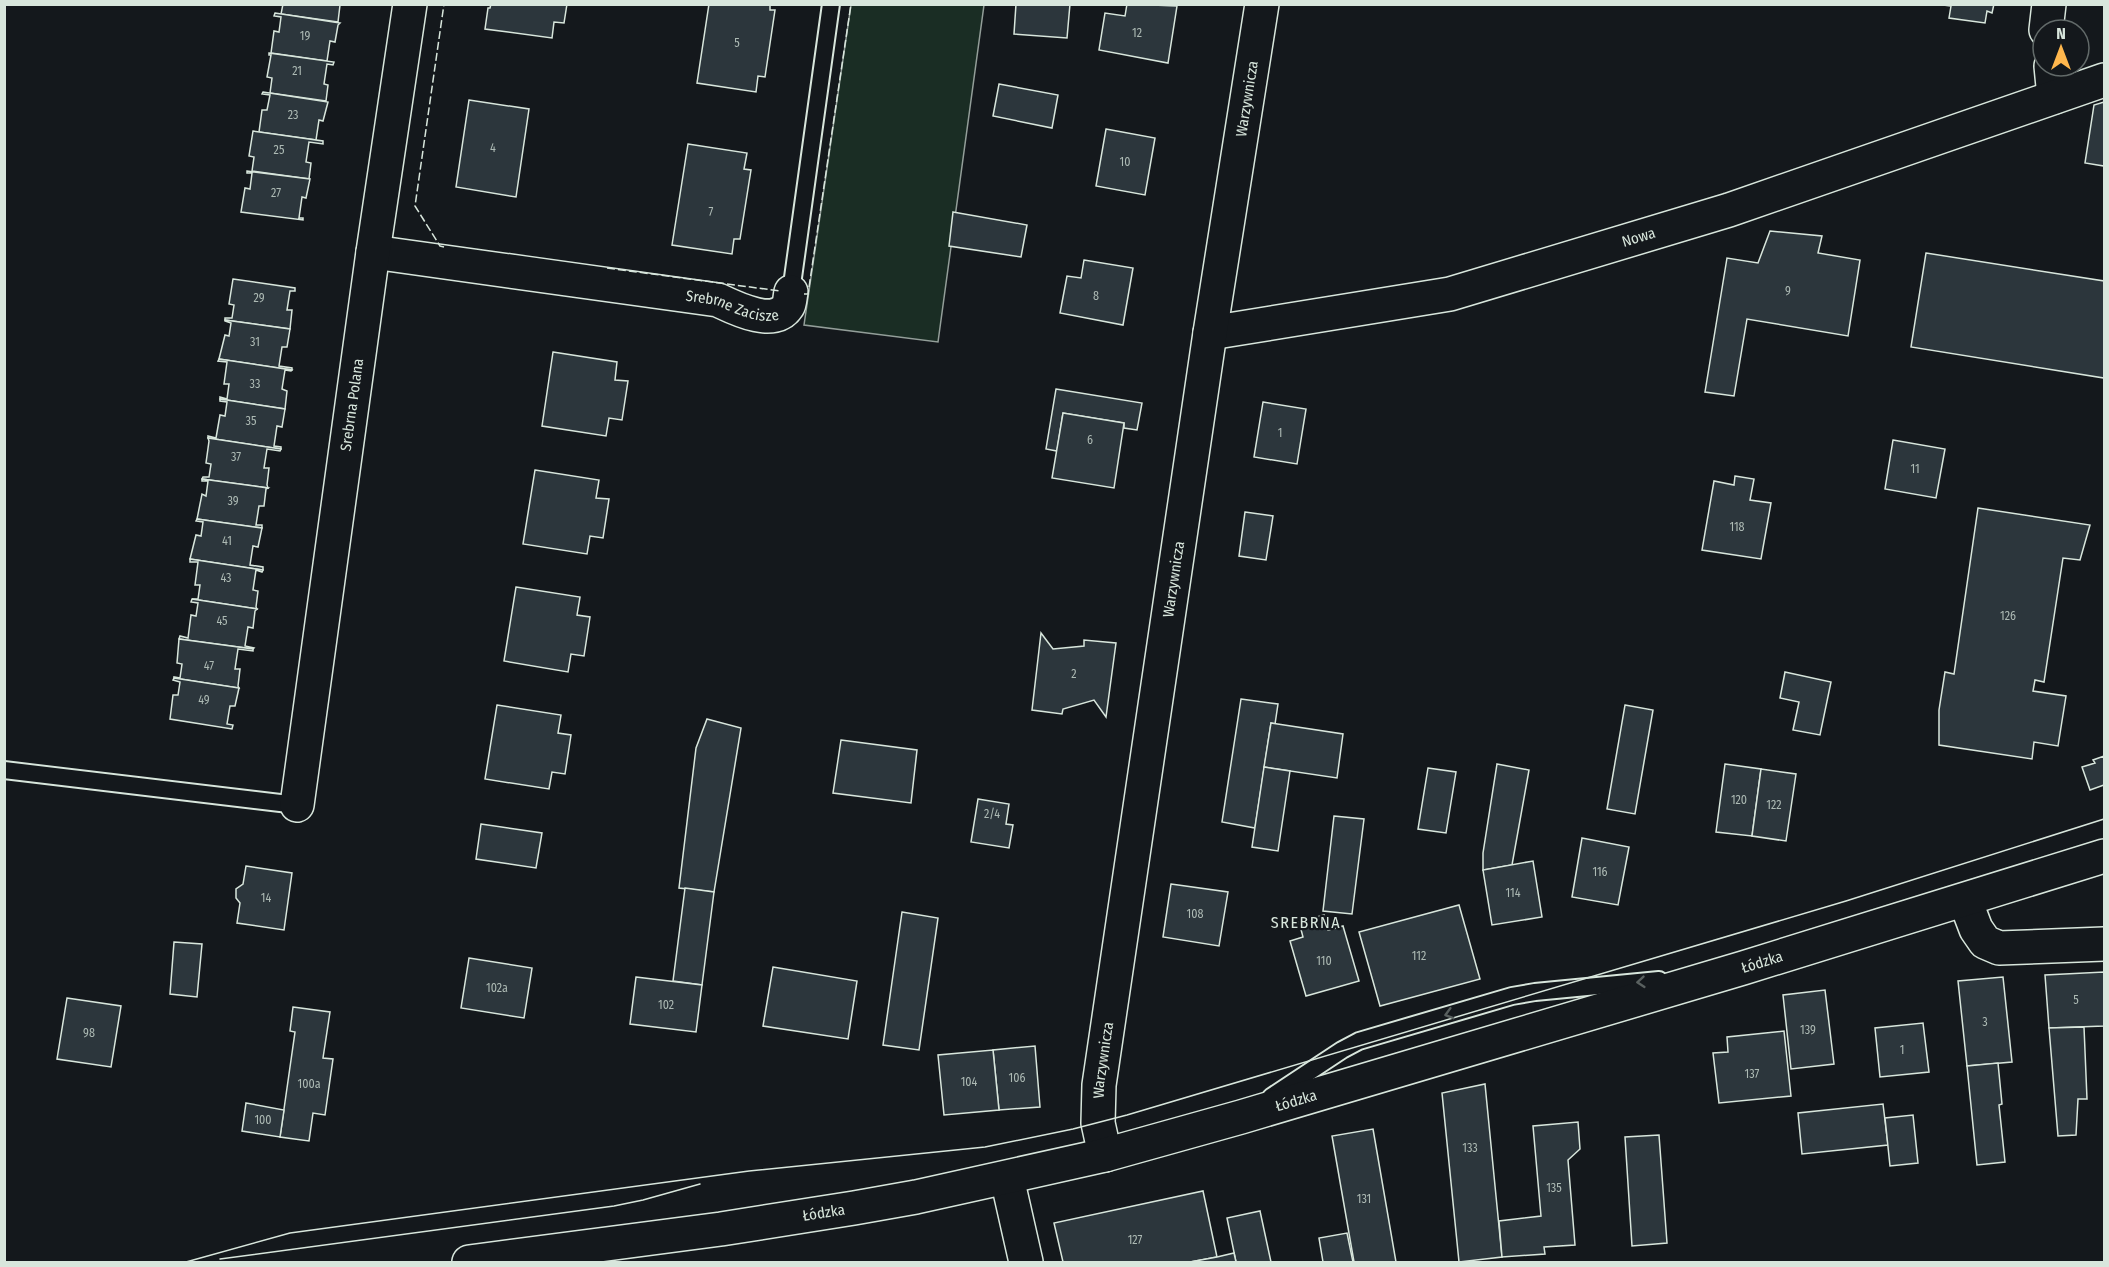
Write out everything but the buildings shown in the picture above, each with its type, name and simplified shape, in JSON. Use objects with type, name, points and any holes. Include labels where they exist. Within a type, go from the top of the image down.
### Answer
[{"type":"street","name":"Srebrna Polana","points":[[297,805],[373,252],[410,4]]},
{"type":"street","name":"Warzywnicza","points":[[1105,1155],[1098,1123],[1099,1085],[1210,333],[1262,4]]},
{"type":"street","name":"Nowa","points":[[1210,333],[1450,294],[1729,210],[2052,82],[2104,80]]},
{"type":"street","name":"Srebrne Zacisze","points":[[373,252],[718,300],[753,315],[777,315],[788,307],[791,292]]},
{"type":"street","name":"Łódzka","points":[[469,1263],[832,1212],[1007,1178],[1105,1155],[1720,974],[2104,856]]},
{"type":"street","points":[[1965,900],[1976,929],[1985,942],[1999,948],[2104,944]]},
{"type":"street","points":[[1007,1178],[1026,1263]]},
{"type":"lane","name":"Srebrne Zacisze","points":[[791,292],[831,4]]},
{"type":"lane","points":[[4,770],[297,805]]},
{"type":"green space","points":[[851,5],[984,5],[938,342],[804,325]]},
{"type":"tram line","points":[[186,1262],[290,1233],[749,1171],[985,1147],[1073,1129],[1127,1115],[1846,901],[2104,819]]},
{"type":"tram line","points":[[220,1259],[614,1206],[700,1184]]},
{"type":"fence","points":[[444,4],[415,206],[440,246],[444,247]]},
{"type":"fence","points":[[804,294],[808,294],[851,4]]},
{"type":"fence","points":[[607,268],[780,291]]},
{"type":"district","name":"SREBRNA","points":[[1306,922]]}]
